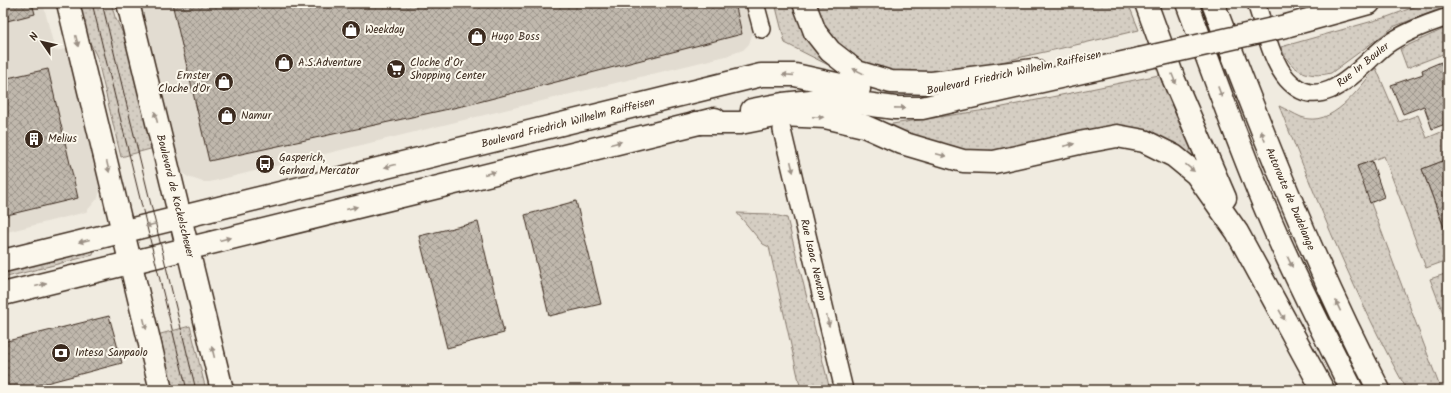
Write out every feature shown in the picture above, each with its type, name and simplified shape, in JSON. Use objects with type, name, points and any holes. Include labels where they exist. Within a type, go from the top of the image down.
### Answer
[{"type":"main road","points":[[68,3],[129,262],[161,390]]},
{"type":"main road","name":"Boulevard de Kockelscheuer","points":[[128,3],[222,390]]},
{"type":"main road","points":[[804,3],[815,32],[830,51],[858,72],[891,82],[932,82],[1034,70]]},
{"type":"main road","points":[[1146,3],[1174,80],[1227,203],[1237,232]]},
{"type":"main road","points":[[1187,3],[1244,156],[1273,227],[1352,390]]},
{"type":"main road","name":"Autoroute de Dudelange","points":[[1213,3],[1267,146],[1310,247],[1354,342],[1379,390]]},
{"type":"main road","points":[[1284,20],[1315,3]]},
{"type":"main road","points":[[3,294],[696,123],[783,104],[829,99],[895,108],[922,108],[1138,52],[1368,3]]},
{"type":"main road","name":"Boulevard Friedrich Wilhelm Raiffeisen","points":[[3,261],[762,75],[795,75],[826,83],[885,93],[923,93],[1034,70],[1138,52]]},
{"type":"main road","points":[[696,123],[740,123],[780,115],[824,117],[864,126],[902,143],[962,161],[994,162],[1117,136],[1144,141],[1174,156],[1196,174],[1237,232],[1323,390]]},
{"type":"main road","points":[[1354,342],[1390,390]]},
{"type":"street","points":[[755,3],[762,29]]},
{"type":"street","name":"Rue In Bouler","points":[[1256,3],[1273,53],[1287,79],[1298,88],[1309,92],[1320,93],[1330,90],[1345,81],[1385,46],[1406,32],[1448,17]]},
{"type":"street","name":"Rue Isaac Newton","points":[[782,130],[844,390]]},
{"type":"shaded area","points":[[3,3],[43,3],[55,51],[70,48],[102,182],[98,198],[86,212],[3,233]]},
{"type":"shaded area","points":[[76,3],[111,3],[115,17],[127,42],[154,148],[121,157],[97,57],[82,26]]},
{"type":"shaded area","name":"Cloche d’Or Shopping Center","points":[[135,3],[746,3],[753,32],[749,44],[743,50],[726,56],[210,182],[203,182],[188,177],[181,172],[175,164]]},
{"type":"shaded area","points":[[775,3],[795,3],[842,72],[785,43]]},
{"type":"shaded area","points":[[815,3],[1128,3],[1139,30],[965,70],[934,73],[904,73],[876,68],[851,55],[830,34]]},
{"type":"shaded area","points":[[1425,3],[1448,3],[1448,6],[1395,26],[1331,73],[1315,75],[1300,71],[1289,62],[1281,47],[1387,17]]},
{"type":"shaded area","points":[[1448,27],[1448,66],[1443,54],[1407,68],[1400,49]]},
{"type":"shaded area","points":[[1376,68],[1399,122],[1418,115],[1427,138],[1448,129],[1448,159],[1422,169],[1448,239],[1448,260],[1426,268],[1384,156],[1357,166],[1441,390],[1407,390],[1388,356],[1354,286],[1279,106],[1301,117],[1312,119],[1323,117],[1334,112],[1344,104]]},
{"type":"shaded area","points":[[1159,75],[1182,130],[1207,173],[1149,133],[1001,151],[974,151],[955,149],[928,143],[885,125],[993,109]]},
{"type":"shaded area","points":[[737,213],[770,214],[787,218],[830,390],[801,390],[769,247],[763,244]]},
{"type":"shaded area","points":[[94,250],[93,255],[3,278],[3,270]]},
{"type":"shaded area","points":[[1448,273],[1448,326],[1430,279]]},
{"type":"shaded area","points":[[190,326],[206,390],[171,390],[157,335]]},
{"type":"building","points":[[3,3],[32,3],[35,14],[3,22]]},
{"type":"building","name":"Cloche d’Or Shopping Center","points":[[172,3],[735,3],[742,34],[467,105],[209,161]]},
{"type":"building","points":[[1441,62],[1448,81],[1448,123],[1432,129],[1424,106],[1403,114],[1391,85],[1423,74],[1422,70]]},
{"type":"building","name":"Melius","points":[[48,69],[78,198],[3,216],[3,79]]},
{"type":"building","points":[[1448,159],[1448,235],[1447,235],[1422,169]]},
{"type":"building","points":[[1372,161],[1384,197],[1370,203],[1357,166]]},
{"type":"building","points":[[576,201],[601,304],[549,316],[525,215]]},
{"type":"building","points":[[478,222],[504,333],[447,348],[419,236]]},
{"type":"building","name":"Intesa Sanpaolo","points":[[109,316],[122,363],[20,390],[3,390],[3,342]]},
{"type":"tram line","points":[[92,3],[187,390]]},
{"type":"tram line","points":[[102,3],[196,390]]},
{"type":"place","name":"Weekday","points":[[351,30]]},
{"type":"place","name":"Hugo Boss","points":[[477,37]]},
{"type":"place","name":"A.S.Adventure","points":[[284,63]]},
{"type":"place","name":"Cloche d’Or Shopping Center","points":[[396,69]]},
{"type":"place","name":"Ernster Cloche d'Or","points":[[224,82]]},
{"type":"place","name":"Namur","points":[[227,116]]},
{"type":"place","name":"Melius","points":[[34,139]]},
{"type":"place","name":"Gasperich, Gerhard Mercator","points":[[265,164]]},
{"type":"place","name":"Intesa Sanpaolo","points":[[61,353]]}]
